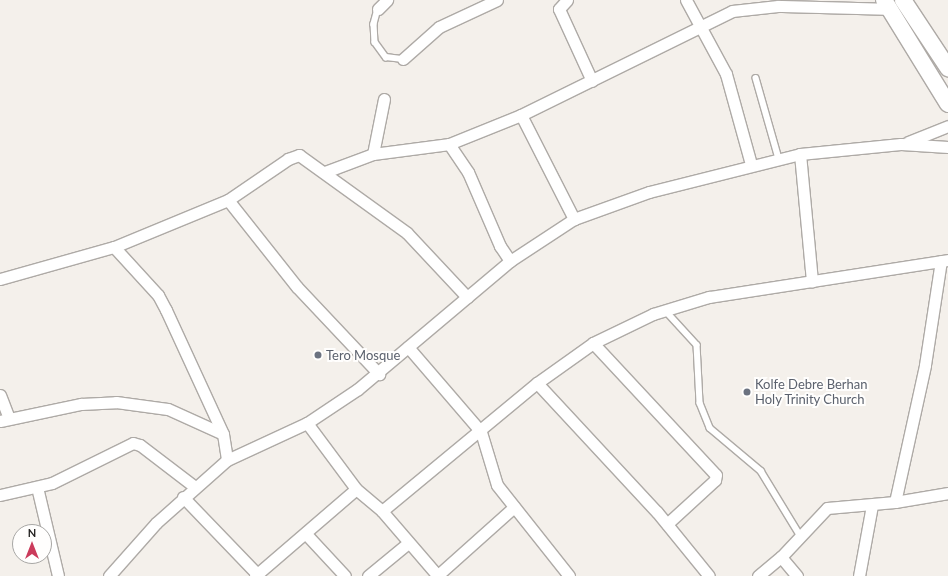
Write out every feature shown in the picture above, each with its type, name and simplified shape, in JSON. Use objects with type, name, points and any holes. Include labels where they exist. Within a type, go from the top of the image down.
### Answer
[{"type":"main road","points":[[907,1],[948,68]]},
{"type":"main road","points":[[887,5],[948,104]]},
{"type":"street","points":[[378,8],[387,0]]},
{"type":"street","points":[[403,59],[439,27],[497,0]]},
{"type":"street","points":[[567,0],[559,9],[592,81]]},
{"type":"street","points":[[686,0],[698,27],[726,74],[751,164]]},
{"type":"street","points":[[325,172],[373,154],[449,144],[521,115],[732,11],[797,3],[887,5]]},
{"type":"street","points":[[373,154],[384,99]]},
{"type":"street","points":[[521,115],[574,218]]},
{"type":"street","points":[[901,144],[948,126]]},
{"type":"street","points":[[449,144],[468,172],[500,246],[510,261]]},
{"type":"street","points":[[109,576],[183,497],[227,460],[307,423],[379,374],[408,347],[510,261],[574,218],[649,192],[751,164],[800,154],[901,144],[948,147]]},
{"type":"street","points":[[800,154],[812,281]]},
{"type":"street","points":[[0,279],[114,247],[228,200],[295,155],[304,156],[420,245],[468,297]]},
{"type":"street","points":[[228,200],[297,287],[379,374]]},
{"type":"street","points":[[114,247],[158,296],[223,434],[227,460]]},
{"type":"street","points":[[382,511],[481,432],[537,383],[594,343],[665,310],[709,297],[944,260],[925,365],[896,502]]},
{"type":"street","points":[[594,343],[716,475],[715,480],[667,524]]},
{"type":"street","points":[[408,347],[481,432],[491,471],[514,507],[569,576]]},
{"type":"street","points":[[537,383],[667,524],[709,576]]},
{"type":"street","points":[[0,395],[5,420],[81,404],[133,403],[168,409],[223,434]]},
{"type":"street","points":[[307,423],[356,489],[382,511],[408,543],[438,575],[514,507]]},
{"type":"street","points":[[0,495],[37,487],[71,475],[133,443],[140,444],[194,487]]},
{"type":"street","points":[[37,487],[58,576]]},
{"type":"street","points":[[183,497],[260,574],[356,489]]},
{"type":"street","points":[[758,576],[781,557],[826,508],[872,505],[948,493]]},
{"type":"street","points":[[859,576],[872,505]]},
{"type":"street","points":[[306,534],[345,576]]},
{"type":"street","points":[[368,576],[408,543]]},
{"type":"street","points":[[781,557],[797,576]]},
{"type":"lane","points":[[378,8],[374,24],[376,42],[386,57],[403,59]]},
{"type":"lane","points":[[756,78],[779,158]]},
{"type":"lane","points":[[665,310],[697,345],[700,403],[710,428],[762,472],[800,535]]},
{"type":"place","name":"Tero Mosque","points":[[318,355]]},
{"type":"place","name":"Kolfe Debre Berhan Holy Trinity Church","points":[[747,392]]}]
